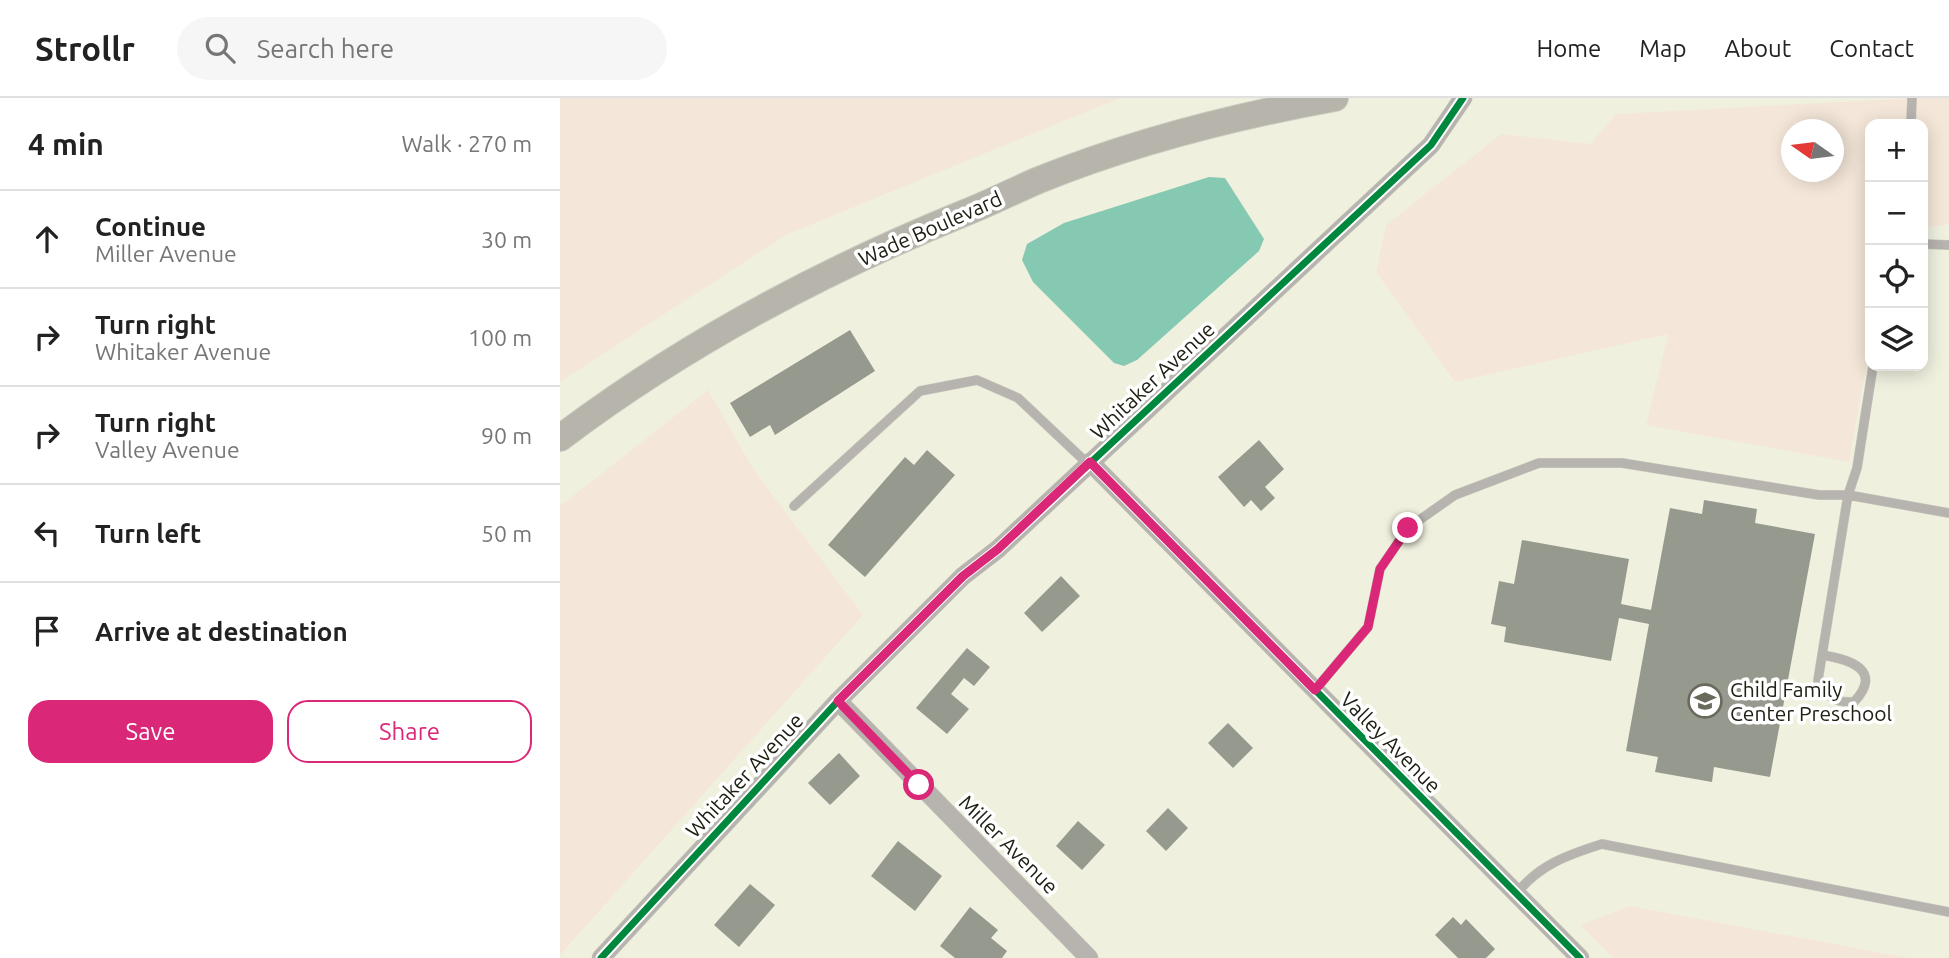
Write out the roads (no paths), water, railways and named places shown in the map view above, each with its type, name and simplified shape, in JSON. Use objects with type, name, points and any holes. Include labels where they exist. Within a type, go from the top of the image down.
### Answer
[{"type":"main road","name":"Wade Boulevard","points":[[560,438],[693,349],[812,281],[916,232],[1041,180],[1126,151],[1290,106],[1335,98]]},
{"type":"street","name":"Whitaker Avenue","points":[[601,958],[838,701],[963,576],[998,549],[1431,145],[1463,98]]},
{"type":"street","name":"Valley Avenue","points":[[1089,463],[1580,958]]},
{"type":"street","name":"Miller Avenue","points":[[838,701],[1089,958]]},
{"type":"lane","points":[[1911,119],[1912,98]]},
{"type":"lane","points":[[1928,244],[1949,245]]},
{"type":"lane","points":[[1822,655],[1849,659],[1859,666],[1865,677],[1863,692],[1854,702],[1840,703],[1825,695],[1818,680],[1822,655],[1849,495],[1857,468],[1872,371]]},
{"type":"lane","points":[[794,506],[920,391],[977,380],[1018,398],[1089,463]]},
{"type":"lane","points":[[1315,690],[1368,627],[1380,569],[1408,528],[1455,495],[1539,463],[1622,463],[1819,495],[1849,495],[1949,513]]},
{"type":"lane","points":[[1516,894],[1529,877],[1558,859],[1602,845],[1949,912]]},
{"type":"place","name":"Child Family Center Preschool","points":[[1705,701]]}]
